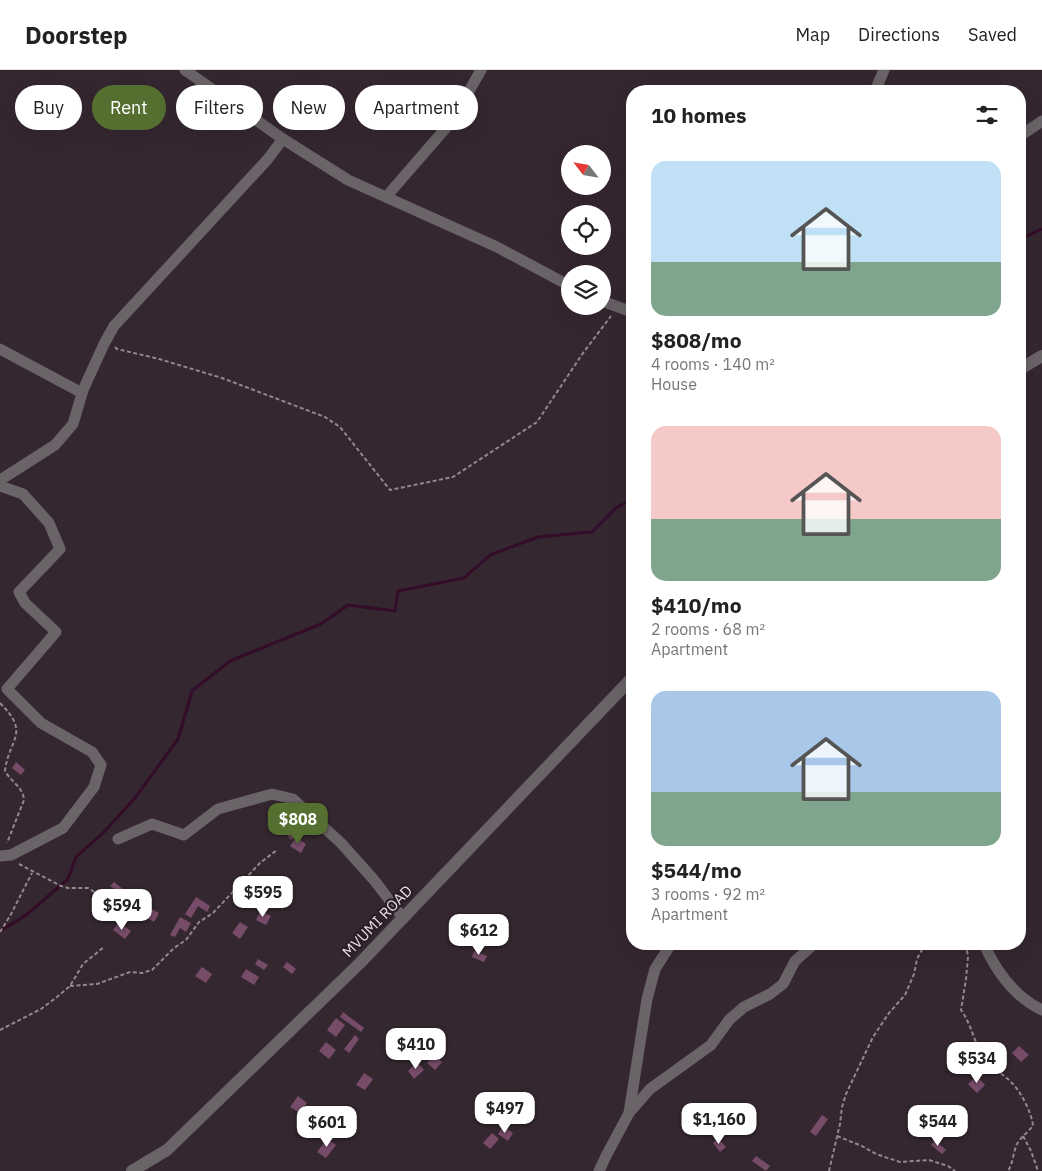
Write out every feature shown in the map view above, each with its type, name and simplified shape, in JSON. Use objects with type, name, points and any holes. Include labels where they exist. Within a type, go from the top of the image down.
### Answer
[{"type":"street","points":[[185,70],[283,139],[348,180],[497,247],[561,281]]},
{"type":"street","points":[[386,197],[452,121],[481,70]]},
{"type":"street","points":[[878,85],[884,70]]},
{"type":"street","points":[[1026,132],[1042,121]]},
{"type":"street","points":[[0,480],[56,444],[73,424],[82,393],[114,326],[267,160],[283,139]]},
{"type":"street","points":[[611,304],[626,310]]},
{"type":"street","points":[[0,349],[82,393]]},
{"type":"street","points":[[1026,365],[1042,356]]},
{"type":"street","points":[[0,486],[23,494],[49,523],[60,549],[19,592],[24,603],[56,632],[7,689],[41,723],[92,752],[101,765],[94,786],[63,828],[11,855],[2,852]]},
{"type":"street","name":"MVUMI ROAD","points":[[132,1171],[167,1150],[353,970],[626,684]]},
{"type":"street","points":[[118,840],[152,824],[184,835],[218,809],[272,794],[292,799],[341,843],[374,880],[403,918]]},
{"type":"street","points":[[629,1113],[647,999],[656,970],[667,950]]},
{"type":"street","points":[[599,1171],[629,1113],[650,1089],[711,1045],[729,1020],[744,1007],[770,994],[783,984],[795,961],[807,950]]},
{"type":"street","points":[[987,950],[1001,975],[1033,1006],[1042,1010]]},
{"type":"path","points":[[108,337],[117,349],[159,359],[222,378],[325,417],[340,427],[390,490],[453,477],[537,422],[583,352],[618,307]]},
{"type":"path","points":[[0,703],[12,716],[17,727],[17,735],[6,771],[21,790],[24,800],[2,852]]},
{"type":"path","points":[[70,986],[97,984],[130,972],[142,973],[152,970],[174,948],[186,940],[199,922],[219,908],[260,863],[277,850]]},
{"type":"path","points":[[16,864],[22,865],[61,886],[88,888],[118,907],[137,913]]},
{"type":"path","points":[[0,932],[33,872]]},
{"type":"path","points":[[0,1030],[41,1009],[70,986],[83,964],[104,947]]},
{"type":"path","points":[[829,1171],[846,1094],[874,1036],[889,1013],[905,995],[922,950]]},
{"type":"path","points":[[967,950],[966,979],[961,1010],[970,1023],[984,1058],[993,1070],[1011,1082],[1024,1102],[1032,1120],[1033,1126],[1016,1146],[1008,1171]]},
{"type":"path","points":[[837,1136],[876,1154],[900,1162],[929,1160],[948,1166],[955,1171]]},
{"type":"path","points":[[1023,1136],[1038,1171]]},
{"type":"building","points":[[16,762],[25,770],[21,775],[12,768]]},
{"type":"building","points":[[291,822],[300,833],[291,840],[283,830]]},
{"type":"building","points":[[296,837],[306,844],[301,853],[290,846]]},
{"type":"building","points":[[114,882],[123,889],[120,893],[110,886]]},
{"type":"building","points":[[196,897],[210,906],[207,912],[198,906],[191,918],[185,914]]},
{"type":"building","points":[[148,907],[159,913],[154,922],[143,915]]},
{"type":"building","points":[[260,911],[271,916],[266,925],[256,920]]},
{"type":"building","points":[[180,917],[191,923],[186,932],[180,928],[175,937],[170,935]]},
{"type":"building","points":[[119,922],[131,931],[125,939],[113,930]]},
{"type":"building","points":[[240,922],[248,927],[240,939],[232,933]]},
{"type":"building","points":[[474,951],[487,956],[484,962],[472,957]]},
{"type":"building","points":[[258,959],[268,965],[264,970],[255,964]]},
{"type":"building","points":[[287,962],[296,969],[292,974],[283,967]]},
{"type":"building","points":[[202,967],[212,974],[206,983],[195,976]]},
{"type":"building","points":[[246,969],[259,977],[254,985],[241,977]]},
{"type":"building","points":[[343,1012],[364,1028],[361,1032],[340,1017]]},
{"type":"building","points":[[336,1018],[345,1025],[336,1037],[327,1030]]},
{"type":"building","points":[[355,1035],[359,1039],[349,1053],[344,1049]]},
{"type":"building","points":[[326,1042],[336,1050],[329,1059],[319,1051]]},
{"type":"building","points":[[1019,1046],[1029,1055],[1021,1062],[1012,1053]]},
{"type":"building","points":[[434,1055],[442,1062],[435,1070],[427,1063]]},
{"type":"building","points":[[417,1062],[424,1070],[414,1079],[408,1071]]},
{"type":"building","points":[[364,1073],[373,1079],[365,1090],[356,1085]]},
{"type":"building","points":[[977,1076],[985,1085],[977,1093],[968,1084]]},
{"type":"building","points":[[298,1096],[307,1103],[300,1113],[290,1107]]},
{"type":"building","points":[[332,1115],[337,1120],[330,1127],[325,1123]]},
{"type":"building","points":[[822,1115],[828,1119],[816,1136],[810,1132]]},
{"type":"building","points":[[503,1126],[513,1133],[508,1141],[498,1134]]},
{"type":"building","points":[[492,1133],[499,1139],[490,1149],[483,1143]]},
{"type":"building","points":[[718,1138],[726,1147],[720,1152],[713,1143]]},
{"type":"building","points":[[327,1139],[336,1145],[326,1158],[317,1152]]},
{"type":"building","points":[[935,1140],[946,1150],[942,1154],[931,1145]]},
{"type":"building","points":[[756,1156],[770,1166],[766,1171],[752,1161]]},
{"type":"waterway","points":[[1026,236],[1042,229]]},
{"type":"waterway","points":[[0,931],[25,916],[68,879],[76,857],[104,832],[135,798],[178,739],[192,691],[230,661],[321,624],[348,605],[395,611],[398,591],[464,578],[490,555],[538,537],[592,532],[616,508],[626,502]]}]
